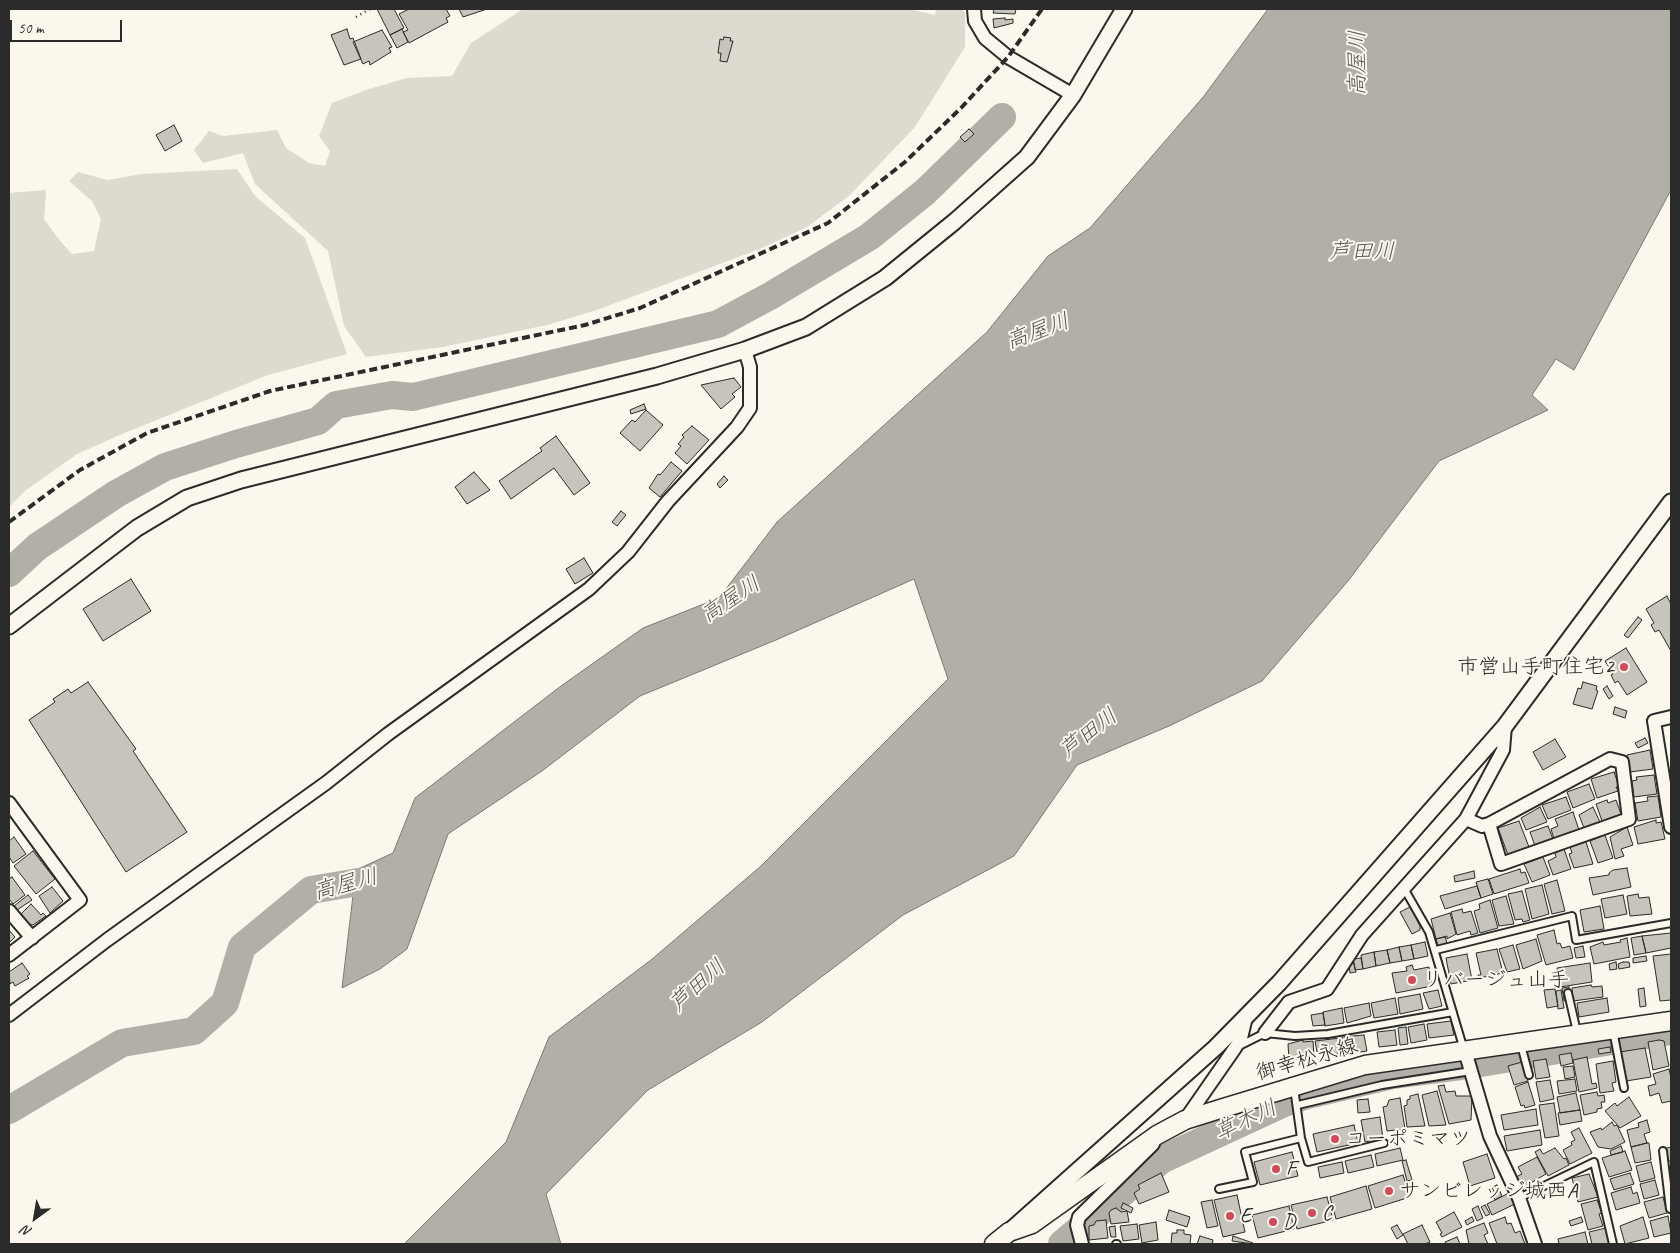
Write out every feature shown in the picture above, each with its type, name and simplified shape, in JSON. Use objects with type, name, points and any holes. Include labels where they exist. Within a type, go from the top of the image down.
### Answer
[{"type":"main road","name":"御幸松永線","points":[[994,1244],[1009,1232],[1032,1224],[1157,1135],[1185,1120],[1296,1097],[1365,1065],[1465,1051],[1522,1052],[1578,1033],[1671,1021]]},
{"type":"street","points":[[974,9],[976,22],[985,38],[1008,57],[1073,96]]},
{"type":"street","points":[[9,626],[137,528],[187,498],[241,480],[657,376],[746,350],[806,327],[885,278],[954,222],[1027,157],[1073,96],[1124,9]]},
{"type":"street","points":[[9,1015],[107,940],[318,789],[388,734],[589,589],[628,552],[668,501],[736,427],[750,408],[750,375],[746,350]]},
{"type":"street","points":[[1009,1232],[1216,1047],[1310,949],[1505,726],[1671,502]]},
{"type":"street","points":[[1671,717],[1654,721],[1671,827]]},
{"type":"street","points":[[1265,1033],[1289,1002],[1327,989],[1362,935],[1405,890],[1466,819],[1503,750],[1505,726]]},
{"type":"street","points":[[1466,819],[1482,826],[1490,824],[1610,759],[1622,762],[1629,819],[1501,864],[1490,824]]},
{"type":"street","points":[[9,803],[80,900],[9,955]]},
{"type":"street","points":[[9,911],[32,938]]},
{"type":"street","points":[[1185,1120],[1235,1048],[1246,1017]]},
{"type":"street","points":[[1465,1051],[1490,1136],[1519,1198],[1535,1244]]},
{"type":"street","points":[[1079,1235],[1078,1217],[1152,1147],[1157,1135]]},
{"type":"lane","points":[[1405,890],[1429,932],[1436,950],[1465,1051]]},
{"type":"lane","points":[[1436,950],[1572,916],[1576,940],[1671,923]]},
{"type":"lane","points":[[1568,993],[1578,1033]]},
{"type":"lane","points":[[1235,1048],[1265,1033],[1294,1036],[1328,1034],[1454,1012]]},
{"type":"lane","points":[[1613,1029],[1624,1088]]},
{"type":"lane","points":[[1522,1052],[1529,1075]]},
{"type":"lane","points":[[1384,1143],[1308,1162],[1301,1138],[1296,1097],[1382,1086],[1471,1071]]},
{"type":"lane","points":[[1219,1188],[1253,1182],[1245,1152],[1301,1138]]},
{"type":"lane","points":[[1662,1151],[1669,1178],[1670,1209]]},
{"type":"lane","points":[[1519,1198],[1594,1162],[1613,1244]]},
{"type":"path","points":[[356,17],[370,9]]},
{"type":"shaded area","points":[[523,9],[909,9],[935,15],[936,9],[961,9],[965,12],[965,47],[915,127],[850,195],[807,227],[760,249],[597,310],[547,325],[443,347],[366,357],[344,326],[328,251],[255,184],[243,153],[203,163],[194,150],[209,131],[223,136],[277,130],[286,148],[309,163],[325,166],[330,151],[319,136],[332,103],[366,90],[407,78],[452,76],[471,43]]},
{"type":"shaded area","points":[[237,169],[255,196],[305,238],[347,354],[268,375],[77,454],[25,491],[9,507],[9,193],[46,190],[44,219],[72,254],[94,251],[101,219],[92,201],[69,181],[78,172],[108,180],[141,174]]},
{"type":"water","name":"芦田川","points":[[1268,9],[1671,9],[1671,190],[1574,370],[1556,359],[1532,395],[1548,410],[1439,461],[1348,581],[1262,681],[1169,726],[1077,765],[1014,856],[903,915],[762,1022],[648,1090],[546,1194],[561,1244],[404,1244],[506,1142],[549,1037],[651,960],[761,866],[948,679],[914,579],[776,640],[640,696],[542,771],[448,834],[407,949],[380,969],[342,988],[356,870],[393,853],[415,798],[561,686],[643,628],[719,598],[777,522],[987,332],[1048,256],[1090,228],[1204,96]]},
{"type":"building","points":[[377,9],[394,9],[404,28],[390,35]]},
{"type":"building","points":[[409,9],[446,9],[450,16],[446,18],[448,22],[409,43],[403,32],[408,30],[399,14]]},
{"type":"building","points":[[459,9],[487,9],[463,17]]},
{"type":"building","points":[[994,9],[1016,9],[1015,14],[993,13]]},
{"type":"building","points":[[1005,18],[1005,20],[1013,19],[1013,23],[994,28],[993,19]]},
{"type":"building","points":[[347,29],[350,39],[353,38],[361,59],[344,65],[331,35]]},
{"type":"building","points":[[402,29],[408,42],[397,48],[390,35]]},
{"type":"building","points":[[382,30],[392,47],[389,48],[391,52],[370,65],[369,61],[363,64],[353,42]]},
{"type":"building","points":[[724,37],[731,38],[730,41],[733,41],[727,62],[720,61],[721,53],[718,53],[720,39],[723,40]]},
{"type":"building","points":[[174,125],[182,141],[165,151],[156,135]]},
{"type":"building","points":[[969,129],[974,134],[965,142],[960,137]]},
{"type":"building","points":[[734,378],[741,387],[732,394],[735,397],[721,409],[701,385]]},
{"type":"building","points":[[644,404],[646,409],[631,414],[630,410]]},
{"type":"building","points":[[646,410],[663,425],[640,451],[620,433],[632,420],[635,422]]},
{"type":"building","points":[[692,426],[709,440],[687,464],[675,453],[681,446],[678,444],[684,437],[682,435]]},
{"type":"building","points":[[556,436],[590,483],[574,495],[554,468],[511,499],[499,481],[542,451],[540,448]]},
{"type":"building","points":[[671,462],[682,471],[660,497],[649,488],[658,474],[660,475]]},
{"type":"building","points":[[474,472],[490,490],[467,504],[455,487]]},
{"type":"building","points":[[724,476],[728,480],[720,488],[717,484]]},
{"type":"building","points":[[621,511],[626,515],[617,526],[612,522]]},
{"type":"building","points":[[584,558],[593,573],[575,584],[566,569]]},
{"type":"building","points":[[131,579],[151,611],[103,641],[83,609]]},
{"type":"building","points":[[1667,596],[1671,604],[1671,651],[1659,630],[1655,632],[1651,625],[1654,623],[1646,609]]},
{"type":"building","points":[[1638,617],[1642,620],[1628,638],[1624,635]]},
{"type":"building","name":"市営山手町住宅2","points":[[1626,648],[1647,682],[1627,695],[1618,681],[1615,683],[1611,675],[1613,674],[1605,661]]},
{"type":"building","points":[[88,682],[136,749],[133,751],[187,832],[126,872],[29,720],[55,702],[53,699],[68,689],[71,693]]},
{"type":"building","points":[[1583,682],[1597,686],[1596,690],[1598,691],[1592,709],[1573,704],[1578,688],[1581,689]]},
{"type":"building","points":[[1607,686],[1613,696],[1609,699],[1603,689]]},
{"type":"building","points":[[1615,707],[1627,711],[1625,718],[1613,714]]},
{"type":"building","points":[[1645,738],[1648,743],[1638,748],[1635,743]]},
{"type":"building","points":[[1555,739],[1566,757],[1543,770],[1533,752]]},
{"type":"building","points":[[1650,750],[1653,769],[1630,772],[1627,755]]},
{"type":"building","points":[[1614,772],[1619,786],[1616,787],[1618,791],[1597,798],[1591,779]]},
{"type":"building","points":[[1654,775],[1657,794],[1634,797],[1632,781],[1637,780],[1636,777]]},
{"type":"building","points":[[1589,784],[1595,799],[1573,808],[1567,792]]},
{"type":"building","points":[[1658,796],[1661,817],[1638,821],[1635,803],[1648,801],[1647,797]]},
{"type":"building","points":[[1566,797],[1571,810],[1548,819],[1542,805]]},
{"type":"building","points":[[1607,800],[1608,803],[1616,800],[1621,814],[1602,821],[1596,804]]},
{"type":"building","points":[[1540,807],[1547,822],[1526,830],[1521,818]]},
{"type":"building","points":[[1593,807],[1600,822],[1584,828],[1579,815]]},
{"type":"building","points":[[1573,812],[1579,830],[1554,839],[1551,829],[1558,826],[1555,819]]},
{"type":"building","points":[[1656,820],[1656,823],[1661,822],[1665,839],[1638,844],[1634,827]]},
{"type":"building","points":[[1519,821],[1529,847],[1508,855],[1498,828]]},
{"type":"building","points":[[1548,826],[1553,839],[1535,846],[1530,832]]},
{"type":"building","points":[[1627,827],[1633,845],[1621,849],[1624,856],[1615,859],[1610,837]]},
{"type":"building","points":[[1605,835],[1613,858],[1598,863],[1590,841]]},
{"type":"building","points":[[14,837],[26,854],[13,863],[9,857],[9,841]]},
{"type":"building","points":[[1586,842],[1593,864],[1574,868],[1569,854],[1572,853],[1570,847]]},
{"type":"building","points":[[1564,849],[1571,869],[1553,875],[1548,861],[1556,857],[1555,853]]},
{"type":"building","points":[[33,851],[55,879],[36,894],[14,866]]},
{"type":"building","points":[[1543,857],[1550,875],[1532,882],[1524,864]]},
{"type":"building","points":[[1627,868],[1631,887],[1593,895],[1589,878],[1609,875],[1613,870]]},
{"type":"building","points":[[1520,869],[1521,873],[1525,872],[1529,883],[1494,894],[1489,879]]},
{"type":"building","points":[[1474,871],[1475,878],[1455,882],[1454,876]]},
{"type":"building","points":[[12,877],[25,895],[13,904],[9,899],[9,879]]},
{"type":"building","points":[[1488,879],[1493,894],[1481,898],[1476,882]]},
{"type":"building","points":[[1557,880],[1565,911],[1552,914],[1544,884]]},
{"type":"building","points":[[1542,885],[1549,914],[1532,919],[1525,889]]},
{"type":"building","points":[[1477,886],[1481,898],[1445,909],[1440,896]]},
{"type":"building","points":[[52,887],[63,901],[50,913],[39,896]]},
{"type":"building","points":[[1522,891],[1530,920],[1523,922],[1522,919],[1515,920],[1508,894]]},
{"type":"building","points":[[1638,894],[1639,898],[1649,897],[1652,914],[1630,916],[1627,896]]},
{"type":"building","points":[[28,895],[32,900],[17,910],[14,906]]},
{"type":"building","points":[[1623,895],[1627,914],[1605,918],[1601,899]]},
{"type":"building","points":[[1506,896],[1514,924],[1499,926],[1492,900]]},
{"type":"building","points":[[1490,900],[1498,928],[1480,933],[1474,911],[1480,909],[1479,904]]},
{"type":"building","points":[[31,904],[41,915],[43,913],[46,916],[33,925],[29,924],[21,914]]},
{"type":"building","points":[[1600,906],[1604,929],[1584,932],[1580,910]]},
{"type":"building","points":[[1410,907],[1420,926],[1420,930],[1412,934],[1400,912]]},
{"type":"building","points":[[1462,909],[1463,913],[1471,911],[1478,933],[1471,935],[1470,931],[1457,935],[1451,912]]},
{"type":"building","points":[[1450,913],[1456,934],[1447,939],[1447,936],[1436,939],[1431,919]]},
{"type":"building","points":[[9,930],[15,937],[9,943]]},
{"type":"building","points":[[1554,930],[1557,944],[1560,943],[1562,948],[1570,946],[1573,958],[1546,965],[1537,935]]},
{"type":"building","points":[[1671,933],[1671,948],[1646,953],[1642,936]]},
{"type":"building","points":[[1642,936],[1646,953],[1634,955],[1631,938]]},
{"type":"building","points":[[1445,937],[1447,943],[1438,946],[1436,939]]},
{"type":"building","points":[[1627,938],[1630,957],[1594,964],[1590,947],[1603,942],[1604,945],[1621,942],[1620,940]]},
{"type":"building","points":[[1536,939],[1542,961],[1523,969],[1516,945]]},
{"type":"building","points":[[1425,942],[1428,956],[1414,959],[1411,945]]},
{"type":"building","points":[[1411,945],[1414,959],[1402,961],[1399,947]]},
{"type":"building","points":[[1513,945],[1520,969],[1507,972],[1499,949]]},
{"type":"building","points":[[1583,946],[1585,957],[1576,958],[1574,948]]},
{"type":"building","points":[[1399,947],[1402,961],[1390,963],[1387,950]]},
{"type":"building","points":[[1497,949],[1503,973],[1479,978],[1478,975],[1481,975],[1476,953]]},
{"type":"building","points":[[1387,950],[1390,963],[1376,966],[1374,952]]},
{"type":"building","points":[[1374,952],[1376,966],[1363,969],[1361,955]]},
{"type":"building","points":[[1467,954],[1472,980],[1451,984],[1446,958]]},
{"type":"building","points":[[1671,954],[1671,1000],[1660,1001],[1653,956]]},
{"type":"building","points":[[1646,956],[1647,961],[1633,963],[1633,958]]},
{"type":"building","points":[[1361,958],[1363,969],[1355,970],[1353,959]]},
{"type":"building","points":[[1616,962],[1617,969],[1610,970],[1609,964]]},
{"type":"building","points":[[1629,962],[1630,967],[1619,969],[1618,964]]},
{"type":"building","points":[[22,963],[30,974],[27,976],[29,978],[15,986],[13,982],[10,984],[9,972]]},
{"type":"building","points":[[1354,963],[1356,972],[1350,973],[1349,964]]},
{"type":"building","points":[[1590,963],[1592,982],[1560,987],[1557,968]]},
{"type":"building","name":"リバージュ山手","points":[[1412,965],[1414,970],[1429,967],[1432,986],[1396,993],[1392,973],[1407,971],[1406,967]]},
{"type":"building","points":[[1591,985],[1592,987],[1602,986],[1603,997],[1573,1001],[1572,988]]},
{"type":"building","points":[[1569,987],[1571,999],[1564,1001],[1562,988]]},
{"type":"building","points":[[1644,988],[1646,1006],[1640,1007],[1638,989]]},
{"type":"building","points":[[1555,989],[1558,1006],[1547,1008],[1544,990]]},
{"type":"building","points":[[1438,990],[1442,1006],[1429,1009],[1423,993]]},
{"type":"building","points":[[1561,990],[1564,1008],[1558,1009],[1556,991]]},
{"type":"building","points":[[1420,994],[1423,1009],[1400,1014],[1398,998]]},
{"type":"building","points":[[1395,998],[1398,1014],[1374,1018],[1371,1003]]},
{"type":"building","points":[[1607,998],[1609,1012],[1579,1017],[1577,1003]]},
{"type":"building","points":[[1369,1003],[1371,1016],[1347,1023],[1344,1008]]},
{"type":"building","points":[[1342,1008],[1344,1023],[1325,1026],[1323,1012]]},
{"type":"building","points":[[1323,1013],[1325,1025],[1313,1026],[1311,1015]]},
{"type":"building","points":[[1451,1021],[1454,1035],[1429,1038],[1427,1024]]},
{"type":"building","points":[[1424,1024],[1427,1040],[1411,1043],[1408,1027]]},
{"type":"building","points":[[1406,1027],[1408,1044],[1400,1045],[1398,1028]]},
{"type":"building","points":[[1395,1030],[1397,1045],[1379,1047],[1377,1032]]},
{"type":"building","points":[[1364,1035],[1367,1051],[1345,1054],[1342,1037]]},
{"type":"building","points":[[1340,1038],[1342,1053],[1322,1056],[1321,1051],[1317,1052],[1315,1041]]},
{"type":"building","points":[[1303,1040],[1303,1042],[1313,1041],[1314,1057],[1289,1060],[1288,1044]]},
{"type":"building","points":[[1664,1041],[1669,1066],[1653,1070],[1648,1042]]},
{"type":"building","points":[[1610,1047],[1611,1052],[1599,1054],[1598,1049]]},
{"type":"building","points":[[1645,1048],[1651,1077],[1626,1081],[1620,1052]]},
{"type":"building","points":[[1571,1053],[1573,1063],[1561,1066],[1559,1055]]},
{"type":"building","points":[[1587,1057],[1592,1084],[1596,1083],[1597,1088],[1579,1092],[1573,1060]]},
{"type":"building","points":[[1546,1059],[1550,1077],[1536,1079],[1533,1061]]},
{"type":"building","points":[[1613,1061],[1616,1082],[1612,1083],[1614,1091],[1600,1093],[1596,1064]]},
{"type":"building","points":[[1522,1062],[1528,1081],[1514,1085],[1508,1066]]},
{"type":"building","points":[[1573,1066],[1575,1077],[1565,1079],[1563,1067]]},
{"type":"building","points":[[1669,1069],[1671,1101],[1662,1103],[1659,1093],[1650,1096],[1648,1086],[1656,1084],[1653,1074]]},
{"type":"building","points":[[1575,1079],[1577,1091],[1559,1094],[1557,1081]]},
{"type":"building","points":[[1550,1080],[1554,1099],[1540,1102],[1536,1082]]},
{"type":"building","points":[[1528,1082],[1535,1105],[1525,1108],[1524,1105],[1521,1106],[1515,1087]]},
{"type":"building","points":[[1444,1085],[1446,1092],[1455,1091],[1456,1096],[1472,1096],[1471,1120],[1449,1124],[1438,1086]]},
{"type":"building","points":[[1437,1091],[1446,1125],[1429,1126],[1422,1095]]},
{"type":"building","points":[[1597,1092],[1598,1096],[1604,1095],[1605,1102],[1601,1102],[1602,1108],[1597,1109],[1597,1112],[1584,1115],[1580,1095]]},
{"type":"building","points":[[1576,1093],[1580,1110],[1560,1113],[1557,1097]]},
{"type":"building","points":[[1418,1094],[1425,1126],[1407,1127],[1404,1106],[1407,1105],[1407,1100],[1410,1099],[1410,1096]]},
{"type":"building","points":[[1629,1097],[1641,1116],[1620,1128],[1605,1111],[1615,1103],[1617,1106]]},
{"type":"building","points":[[1400,1098],[1405,1129],[1387,1131],[1383,1107],[1387,1106],[1389,1100]]},
{"type":"building","points":[[1368,1099],[1370,1112],[1358,1113],[1357,1100]]},
{"type":"building","points":[[1554,1103],[1559,1136],[1545,1138],[1539,1105]]},
{"type":"building","points":[[1536,1109],[1538,1125],[1504,1130],[1501,1115]]},
{"type":"building","points":[[1580,1110],[1582,1121],[1560,1125],[1558,1113]]},
{"type":"building","points":[[1380,1117],[1383,1139],[1365,1142],[1361,1120]]},
{"type":"building","points":[[1647,1120],[1650,1132],[1644,1134],[1647,1143],[1631,1147],[1627,1130],[1639,1127],[1638,1123]]},
{"type":"building","points":[[1612,1122],[1614,1126],[1617,1125],[1625,1142],[1611,1149],[1598,1147],[1590,1132],[1601,1128],[1602,1130]]},
{"type":"building","name":"コーポミマツ","points":[[1354,1125],[1358,1143],[1317,1152],[1313,1134]]},
{"type":"building","points":[[1579,1128],[1592,1153],[1570,1164],[1563,1150],[1572,1145],[1571,1142],[1575,1140],[1571,1132]]},
{"type":"building","points":[[1540,1130],[1542,1145],[1507,1151],[1504,1136]]},
{"type":"building","points":[[1649,1143],[1651,1160],[1635,1163],[1631,1147]]},
{"type":"building","points":[[1621,1146],[1623,1152],[1611,1155],[1610,1151]]},
{"type":"building","points":[[1671,1147],[1671,1161],[1666,1161],[1664,1149]]},
{"type":"building","points":[[1400,1148],[1403,1160],[1377,1166],[1375,1154]]},
{"type":"building","points":[[1555,1148],[1564,1159],[1566,1158],[1569,1165],[1548,1176],[1535,1152],[1540,1149],[1543,1154]]},
{"type":"building","points":[[1625,1151],[1632,1170],[1609,1177],[1602,1158]]},
{"type":"building","name":"F","points":[[1292,1152],[1298,1176],[1260,1185],[1254,1162]]},
{"type":"building","points":[[1487,1154],[1495,1178],[1470,1186],[1463,1162]]},
{"type":"building","points":[[1371,1155],[1374,1167],[1348,1173],[1345,1161]]},
{"type":"building","points":[[1537,1157],[1546,1174],[1522,1188],[1516,1177],[1522,1174],[1518,1167]]},
{"type":"building","points":[[1406,1160],[1412,1180],[1407,1181],[1402,1161]]},
{"type":"building","points":[[1342,1162],[1344,1173],[1320,1178],[1318,1167]]},
{"type":"building","points":[[1651,1162],[1655,1178],[1640,1182],[1636,1166]]},
{"type":"building","points":[[1161,1173],[1169,1192],[1139,1204],[1134,1193],[1140,1189],[1138,1185]]},
{"type":"building","points":[[1630,1173],[1634,1184],[1614,1190],[1610,1179]]},
{"type":"building","points":[[1589,1174],[1598,1197],[1578,1202],[1572,1178]]},
{"type":"building","name":"サンビレッジ城西A","points":[[1403,1175],[1410,1197],[1375,1208],[1368,1186]]},
{"type":"building","points":[[1655,1180],[1659,1195],[1644,1199],[1640,1184]]},
{"type":"building","points":[[1497,1185],[1502,1196],[1495,1200],[1490,1188]]},
{"type":"building","points":[[1366,1186],[1372,1209],[1336,1219],[1330,1197]]},
{"type":"building","points":[[1631,1187],[1633,1194],[1637,1192],[1640,1203],[1616,1210],[1611,1193]]},
{"type":"building","points":[[1509,1193],[1515,1204],[1492,1215],[1487,1204]]},
{"type":"building","name":"E","points":[[1237,1195],[1245,1232],[1223,1237],[1214,1200]]},
{"type":"building","name":"C","points":[[1327,1197],[1333,1220],[1297,1229],[1291,1205]]},
{"type":"building","points":[[1663,1197],[1667,1213],[1649,1218],[1644,1202]]},
{"type":"building","points":[[1212,1200],[1218,1226],[1207,1228],[1201,1202]]},
{"type":"building","points":[[1597,1200],[1602,1213],[1599,1214],[1603,1226],[1588,1230],[1581,1204]]},
{"type":"building","points":[[1123,1203],[1133,1208],[1131,1213],[1121,1208]]},
{"type":"building","points":[[1485,1205],[1490,1214],[1486,1216],[1481,1207]]},
{"type":"building","name":"D","points":[[1289,1206],[1294,1229],[1258,1238],[1252,1215]]},
{"type":"building","points":[[1478,1206],[1483,1218],[1477,1221],[1472,1209]]},
{"type":"building","points":[[1116,1208],[1121,1212],[1127,1211],[1129,1222],[1111,1224],[1109,1213]]},
{"type":"building","points":[[1169,1210],[1190,1217],[1187,1227],[1166,1220]]},
{"type":"building","points":[[1454,1212],[1462,1227],[1442,1237],[1436,1222]]},
{"type":"building","points":[[1668,1216],[1671,1233],[1654,1237],[1650,1221]]},
{"type":"building","points":[[1472,1217],[1474,1221],[1467,1225],[1465,1221]]},
{"type":"building","points":[[1505,1217],[1507,1224],[1511,1223],[1515,1233],[1520,1231],[1525,1244],[1497,1244],[1489,1223]]},
{"type":"building","points":[[1581,1217],[1583,1222],[1571,1226],[1569,1221]]},
{"type":"building","points":[[1643,1217],[1649,1238],[1625,1244],[1620,1226]]},
{"type":"building","points":[[1106,1220],[1108,1238],[1089,1240],[1089,1226],[1094,1225],[1096,1221]]},
{"type":"building","points":[[1156,1222],[1158,1240],[1142,1243],[1139,1225]]},
{"type":"building","points":[[1484,1223],[1488,1233],[1484,1235],[1488,1244],[1469,1244],[1466,1230]]},
{"type":"building","points":[[1137,1224],[1139,1239],[1123,1241],[1120,1226]]},
{"type":"building","points":[[1397,1225],[1403,1235],[1397,1239],[1391,1228]]},
{"type":"building","points":[[1422,1225],[1430,1242],[1425,1244],[1408,1244],[1403,1234]]},
{"type":"building","points":[[1115,1226],[1116,1237],[1111,1237],[1109,1227]]},
{"type":"building","points":[[1606,1228],[1610,1244],[1592,1244],[1589,1232]]},
{"type":"building","points":[[1177,1230],[1184,1230],[1184,1234],[1191,1235],[1190,1244],[1171,1244],[1172,1233],[1177,1233]]},
{"type":"building","points":[[1585,1232],[1588,1244],[1559,1244],[1558,1239]]},
{"type":"building","points":[[1200,1236],[1213,1240],[1212,1244],[1197,1244]]},
{"type":"building","points":[[1233,1236],[1253,1243],[1253,1244],[1232,1241]]},
{"type":"building","points":[[1457,1237],[1460,1244],[1446,1244],[1445,1242]]},
{"type":"waterway","points":[[9,573],[37,547],[116,494],[165,467],[236,444],[318,421],[336,405],[392,395],[413,397],[718,324],[770,296],[869,237],[925,192],[1002,117]]},
{"type":"waterway","name":"高屋川","points":[[9,1110],[122,1043],[194,1031],[225,1003],[242,947],[311,890],[382,878],[389,872]]},
{"type":"waterway","name":"草木川","points":[[1475,1064],[1671,1031]]},
{"type":"waterway","name":"草木川","points":[[1062,1244],[1161,1160],[1284,1103],[1307,1095],[1392,1075],[1461,1066]]},
{"type":"railway","points":[[9,522],[80,470],[147,433],[270,391],[585,325],[640,308],[828,223],[905,162],[961,108],[1008,57],[1042,9]]},
{"type":"place","name":"市営山手町住宅2","points":[[1624,667]]},
{"type":"place","name":"リバージュ山手","points":[[1412,980]]},
{"type":"place","name":"コーポミマツ","points":[[1335,1139]]},
{"type":"place","name":"F","points":[[1276,1169]]},
{"type":"place","name":"サンビレッジ城西A","points":[[1389,1191]]},
{"type":"place","name":"C","points":[[1312,1213]]},
{"type":"place","name":"E","points":[[1230,1216]]},
{"type":"place","name":"D","points":[[1273,1222]]}]
